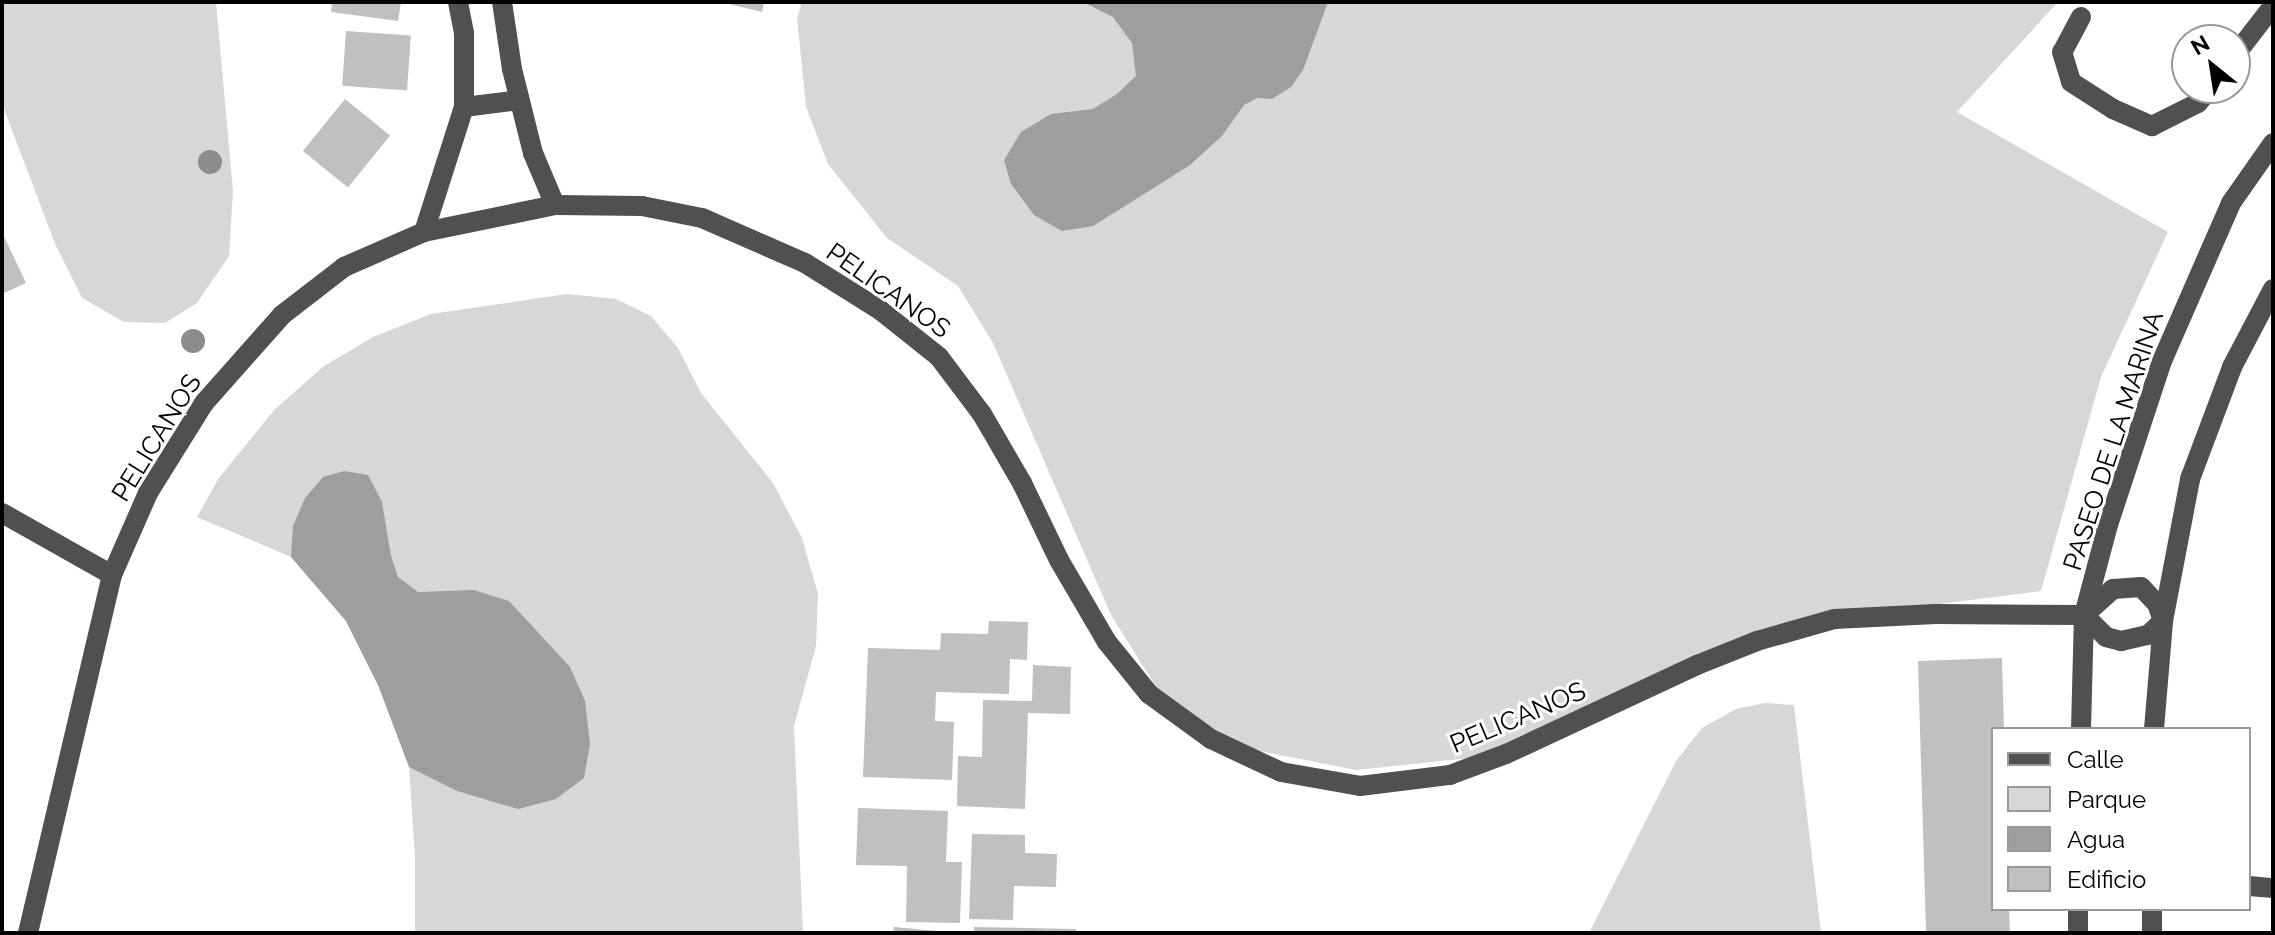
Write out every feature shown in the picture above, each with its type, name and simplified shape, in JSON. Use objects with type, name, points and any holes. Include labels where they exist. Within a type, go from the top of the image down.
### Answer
[{"type":"street","points":[[424,232],[464,107],[464,33],[458,2]]},
{"type":"street","points":[[502,2],[533,153],[555,205]]},
{"type":"street","points":[[2251,34],[2273,6]]},
{"type":"street","points":[[2081,17],[2062,52],[2071,82],[2113,109],[2152,126],[2196,104]]},
{"type":"street","points":[[464,107],[520,100]]},
{"type":"street","name":"PASEO DE LA MARINA","points":[[2081,727],[2084,615],[2108,525],[2162,361],[2231,203],[2273,143]]},
{"type":"street","name":"PELICANOS","points":[[28,933],[112,575],[148,493],[204,403],[282,315],[344,267],[424,232],[555,205],[642,206],[702,218],[805,263],[880,310],[939,357],[982,414],[1022,483],[1059,560],[1107,642],[1149,694],[1211,739],[1281,772],[1360,786],[1450,775],[1506,754],[1697,665],[1757,641],[1834,619],[1950,614],[2084,615]]},
{"type":"street","points":[[2154,727],[2163,621],[2190,479],[2232,367],[2273,289]]},
{"type":"street","points":[[2,513],[112,575]]},
{"type":"street","points":[[2141,587],[2157,604],[2163,621],[2148,635],[2121,641],[2106,637],[2084,615],[2113,589],[2141,587]]},
{"type":"street","points":[[2251,886],[2273,888]]},
{"type":"street","points":[[2078,911],[2078,933]]},
{"type":"street","points":[[2152,911],[2152,933]]},
{"type":"green space","points":[[2,2],[216,2],[233,191],[229,256],[197,303],[165,323],[124,322],[82,298],[56,246],[2,104]]},
{"type":"green space","points":[[802,2],[2058,2],[1957,112],[2168,232],[2101,377],[2041,591],[1804,621],[1470,758],[1356,770],[1244,748],[1162,696],[1111,615],[993,343],[958,286],[887,238],[828,164],[806,107],[797,18]]},
{"type":"green space","points":[[567,294],[616,299],[651,316],[678,348],[701,393],[773,483],[802,538],[818,594],[816,646],[794,726],[803,933],[415,933],[415,858],[409,766],[378,685],[346,621],[291,557],[197,517],[219,478],[274,410],[324,366],[373,337],[431,314]]},
{"type":"green space","points":[[1765,703],[1794,705],[1821,933],[1589,933],[1676,761],[1702,728],[1736,709]]},
{"type":"water","points":[[1056,2],[1328,2],[1303,70],[1291,87],[1272,99],[1257,98],[1244,105],[1222,136],[1190,165],[1133,201],[1093,226],[1062,231],[1034,215],[1011,184],[1004,160],[1021,132],[1051,114],[1093,109],[1117,94],[1136,76],[1132,43],[1113,17],[1085,3]]},
{"type":"water","points":[[344,471],[368,475],[382,502],[391,556],[398,577],[418,592],[474,590],[509,601],[570,667],[585,701],[590,744],[584,778],[556,799],[518,809],[457,791],[409,767],[378,685],[346,621],[291,557],[293,526],[305,498],[323,477]]},
{"type":"building","points":[[332,2],[401,2],[398,21],[331,12]]},
{"type":"building","points":[[721,2],[764,2],[762,12]]},
{"type":"building","points":[[346,31],[411,36],[407,90],[342,86]]},
{"type":"building","points":[[345,99],[390,136],[348,188],[303,151]]},
{"type":"building","points":[[2,232],[26,283],[2,294]]},
{"type":"building","points":[[989,621],[1028,622],[1027,660],[1010,659],[1009,694],[936,692],[935,721],[954,722],[952,780],[863,777],[868,648],[940,650],[941,633],[988,634]]},
{"type":"building","points":[[2002,658],[2004,727],[1991,727],[1991,911],[2009,911],[2010,933],[1926,933],[1918,661]]},
{"type":"building","points":[[1033,665],[1071,667],[1070,714],[1028,713],[1025,809],[957,806],[958,756],[982,757],[983,700],[1032,701]]},
{"type":"building","points":[[858,808],[948,811],[946,862],[962,862],[960,923],[906,922],[907,866],[856,865]]},
{"type":"building","points":[[972,834],[1025,835],[1025,853],[1057,854],[1056,887],[1014,886],[1013,920],[969,919]]},
{"type":"building","points":[[894,927],[938,931],[893,933]]},
{"type":"building","points":[[974,927],[1076,929],[1076,933],[974,933]]}]
